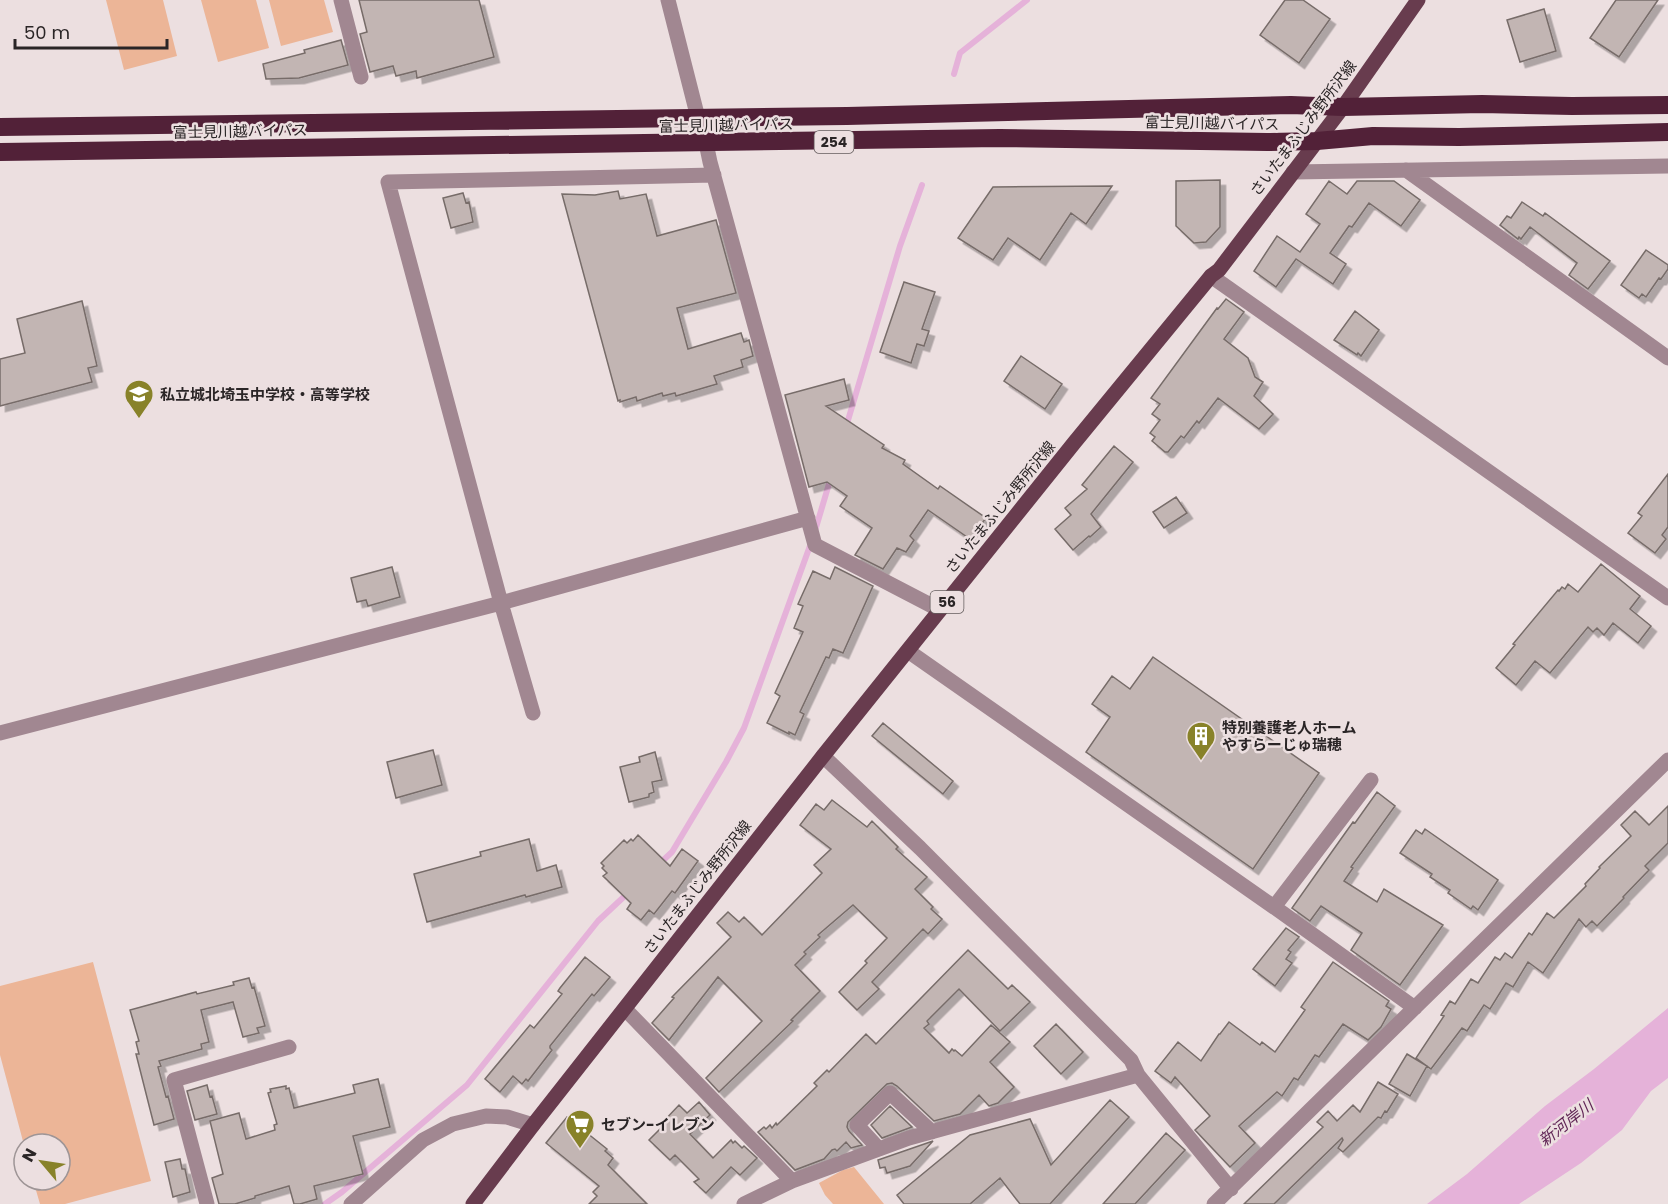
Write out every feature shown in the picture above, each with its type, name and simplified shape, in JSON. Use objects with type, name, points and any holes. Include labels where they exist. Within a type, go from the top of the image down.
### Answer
[{"type":"highway","name":"富士見川越バイパス","points":[[0,127],[847,116],[1291,105],[1343,107],[1482,104],[1668,105]]},
{"type":"highway","name":"富士見川越バイパス","points":[[0,152],[1000,138],[1267,142],[1317,141],[1373,136],[1458,137],[1668,132]]},
{"type":"main road","name":"さいたまふじみ野所沢線","points":[[473,1204],[823,756],[1074,443],[1211,276],[1219,270],[1343,107],[1418,0]]},
{"type":"street","points":[[341,0],[361,77]]},
{"type":"street","points":[[668,0],[815,545],[940,610]]},
{"type":"street","points":[[1293,172],[1668,166]]},
{"type":"street","points":[[1406,170],[1668,358]]},
{"type":"street","points":[[533,713],[501,603],[388,182],[714,175]]},
{"type":"street","points":[[1211,276],[1668,598]]},
{"type":"street","points":[[0,733],[501,603],[808,519]]},
{"type":"street","points":[[908,651],[1415,1008]]},
{"type":"street","points":[[823,756],[928,857],[1131,1060],[1138,1075],[1231,1189]]},
{"type":"street","points":[[1214,1204],[1668,760]]},
{"type":"street","points":[[1274,907],[1371,780]]},
{"type":"street","points":[[625,1008],[792,1181]]},
{"type":"street","points":[[207,1204],[174,1080],[289,1047]]},
{"type":"street","points":[[744,1204],[792,1181],[879,1149],[1138,1075]]},
{"type":"street","points":[[879,1149],[857,1125],[890,1093],[932,1132]]},
{"type":"street","points":[[351,1204],[423,1140],[453,1124],[486,1116],[507,1117],[533,1125]]},
{"type":"shaded area","points":[[106,0],[163,0],[177,56],[124,70]]},
{"type":"shaded area","points":[[201,0],[256,0],[269,48],[218,62]]},
{"type":"shaded area","points":[[269,0],[324,0],[333,32],[281,46]]},
{"type":"shaded area","points":[[93,962],[151,1181],[65,1204],[40,1204],[36,1192],[72,1192],[72,1132],[21,1132],[0,1055],[0,986]]},
{"type":"shaded area","points":[[854,1167],[884,1204],[833,1204],[825,1195],[819,1183],[843,1170]]},
{"type":"water","name":"新河岸川","points":[[1668,1008],[1668,1078],[1651,1091],[1622,1130],[1581,1163],[1519,1204],[1427,1204],[1467,1174],[1545,1106]]},
{"type":"building","points":[[359,0],[479,0],[494,57],[417,78],[416,71],[396,76],[393,66],[370,72],[360,34],[367,32]]},
{"type":"building","points":[[1285,0],[1303,0],[1330,19],[1299,63],[1260,35]]},
{"type":"building","points":[[1616,0],[1658,0],[1619,57],[1590,38]]},
{"type":"building","points":[[1544,9],[1556,51],[1520,62],[1507,20]]},
{"type":"building","points":[[341,40],[348,65],[299,78],[266,79],[263,64],[305,53],[304,50]]},
{"type":"building","points":[[1220,180],[1220,227],[1206,242],[1194,243],[1176,226],[1176,181]]},
{"type":"building","points":[[1329,181],[1347,194],[1357,181],[1394,181],[1420,200],[1401,226],[1369,203],[1330,253],[1346,264],[1333,284],[1296,259],[1276,287],[1254,271],[1277,236],[1300,252],[1320,224],[1306,214]]},
{"type":"building","points":[[1112,186],[1086,224],[1071,213],[1040,260],[1008,238],[993,260],[958,238],[993,187]]},
{"type":"building","points":[[618,191],[620,199],[646,194],[657,236],[716,220],[736,293],[677,308],[688,349],[741,333],[744,342],[749,340],[753,356],[741,360],[743,367],[714,376],[717,384],[676,396],[675,393],[663,396],[662,393],[637,401],[636,397],[618,401],[562,194],[595,195]]},
{"type":"building","points":[[463,193],[466,203],[469,202],[473,222],[451,228],[443,198]]},
{"type":"building","points":[[1522,202],[1543,216],[1545,213],[1610,261],[1588,289],[1569,275],[1577,263],[1530,227],[1521,239],[1519,237],[1518,239],[1500,225],[1507,216],[1511,218]]},
{"type":"building","points":[[1646,250],[1668,265],[1668,269],[1646,297],[1642,294],[1639,298],[1621,285]]},
{"type":"building","points":[[904,282],[935,292],[922,329],[929,331],[924,346],[917,344],[911,363],[880,352]]},
{"type":"building","points":[[1226,299],[1244,312],[1224,339],[1248,358],[1255,377],[1263,382],[1254,396],[1273,414],[1259,429],[1218,398],[1199,423],[1197,421],[1184,438],[1181,436],[1168,452],[1165,452],[1152,441],[1155,437],[1150,433],[1160,420],[1152,414],[1160,404],[1151,398]]},
{"type":"building","points":[[82,301],[97,366],[88,368],[92,382],[0,406],[0,359],[25,353],[17,319]]},
{"type":"building","points":[[1355,311],[1379,330],[1361,356],[1334,340]]},
{"type":"building","points":[[1021,356],[1062,384],[1045,409],[1004,381]]},
{"type":"building","points":[[844,379],[849,400],[826,406],[884,445],[882,448],[905,460],[903,464],[938,489],[940,486],[986,518],[970,539],[928,510],[910,536],[914,540],[906,552],[897,548],[883,569],[855,555],[872,528],[840,506],[847,496],[827,482],[809,487],[785,395]]},
{"type":"building","points":[[1114,446],[1133,462],[1091,514],[1101,527],[1073,550],[1055,529],[1071,515],[1065,508],[1087,489],[1082,485]]},
{"type":"building","points":[[1668,474],[1668,527],[1662,535],[1666,539],[1655,553],[1628,533],[1642,516],[1638,513]]},
{"type":"building","points":[[1176,497],[1187,513],[1164,528],[1153,512]]},
{"type":"building","points":[[1601,564],[1640,596],[1630,609],[1651,626],[1638,643],[1613,623],[1604,635],[1597,628],[1593,632],[1588,627],[1550,673],[1535,661],[1516,685],[1496,668],[1558,590],[1562,587],[1565,589],[1568,584],[1578,592]]},
{"type":"building","points":[[392,567],[400,597],[368,606],[366,600],[357,602],[351,578]]},
{"type":"building","points":[[835,567],[873,586],[843,653],[833,649],[829,658],[826,657],[800,712],[804,714],[795,735],[789,732],[789,734],[767,723],[780,696],[775,693],[803,632],[794,628],[803,606],[798,604],[813,571],[830,579]]},
{"type":"building","name":"特別養護老人ホーム やすらーじゅ瑞穂","points":[[1153,657],[1319,773],[1253,869],[1086,752],[1110,717],[1092,704],[1112,676],[1130,689]]},
{"type":"building","points":[[883,723],[953,781],[943,794],[872,736]]},
{"type":"building","points":[[433,750],[442,785],[396,798],[387,762]]},
{"type":"building","points":[[655,752],[662,780],[652,782],[654,792],[649,794],[649,797],[629,802],[620,767],[640,762],[639,757]]},
{"type":"building","points":[[1377,792],[1395,806],[1351,867],[1353,868],[1344,881],[1377,902],[1384,889],[1443,925],[1400,985],[1351,950],[1362,933],[1321,906],[1310,921],[1292,908]]},
{"type":"building","points":[[832,800],[867,827],[872,821],[898,847],[896,849],[927,877],[915,889],[942,919],[928,934],[923,929],[872,982],[879,989],[857,1010],[839,992],[887,938],[853,905],[818,935],[820,937],[804,952],[806,954],[795,965],[820,991],[791,1020],[793,1021],[719,1092],[706,1078],[762,1021],[718,977],[669,1040],[652,1023],[674,998],[672,997],[731,937],[717,923],[728,912],[739,922],[744,917],[762,935],[822,873],[814,865],[831,849],[800,825],[816,804],[824,810]]},
{"type":"building","points":[[1668,806],[1668,843],[1645,866],[1649,870],[1597,926],[1592,921],[1586,927],[1579,919],[1543,973],[1528,962],[1513,987],[1506,983],[1490,1009],[1484,1005],[1467,1031],[1462,1028],[1431,1069],[1416,1058],[1444,1016],[1441,1015],[1450,1001],[1455,1004],[1471,979],[1478,983],[1495,957],[1500,960],[1505,953],[1512,958],[1529,933],[1532,935],[1547,913],[1554,918],[1586,886],[1585,884],[1599,867],[1631,836],[1621,825],[1635,811],[1649,825]]},
{"type":"building","points":[[1425,829],[1498,880],[1478,910],[1473,906],[1471,909],[1448,893],[1450,890],[1430,877],[1432,874],[1400,853],[1416,830],[1422,834]]},
{"type":"building","points":[[638,835],[670,866],[682,849],[698,861],[675,893],[672,891],[654,914],[649,910],[641,920],[627,909],[631,903],[603,876],[607,873],[601,863],[624,840],[627,843],[631,839],[633,841]]},
{"type":"building","points":[[529,839],[537,871],[556,865],[562,887],[427,922],[414,874],[481,856],[480,852]]},
{"type":"building","points":[[1286,928],[1299,937],[1288,950],[1291,952],[1286,959],[1292,963],[1275,986],[1253,969]]},
{"type":"building","points":[[968,950],[1008,989],[1012,985],[1030,1002],[1000,1031],[959,989],[927,1021],[929,1024],[924,1028],[949,1053],[952,1049],[962,1056],[991,1025],[1010,1042],[990,1062],[1014,1087],[998,1103],[989,1106],[979,1095],[960,1114],[934,1121],[897,1086],[892,1083],[887,1084],[848,1122],[849,1131],[862,1145],[851,1148],[846,1142],[837,1151],[832,1150],[824,1159],[795,1170],[758,1132],[764,1127],[766,1129],[770,1125],[772,1128],[776,1123],[777,1125],[817,1086],[814,1083],[827,1070],[829,1072],[866,1034],[876,1044]]},
{"type":"building","points":[[585,957],[610,977],[594,996],[592,994],[550,1046],[552,1050],[528,1081],[526,1079],[522,1084],[513,1076],[500,1092],[485,1079],[530,1025],[534,1028],[562,994],[558,991]]},
{"type":"building","points":[[1333,962],[1389,1001],[1386,1006],[1391,1009],[1381,1027],[1368,1040],[1343,1024],[1319,1057],[1315,1055],[1298,1080],[1294,1078],[1282,1096],[1277,1092],[1239,1126],[1255,1143],[1230,1167],[1195,1130],[1210,1116],[1175,1077],[1171,1083],[1155,1071],[1178,1042],[1201,1061],[1229,1022],[1260,1045],[1262,1042],[1275,1052],[1305,1010],[1301,1007]]},
{"type":"building","points":[[249,978],[252,988],[254,987],[265,1026],[257,1028],[259,1033],[243,1037],[233,1002],[201,1010],[209,1042],[201,1044],[202,1049],[159,1061],[161,1066],[158,1067],[174,1119],[154,1125],[136,1054],[139,1054],[136,1042],[139,1041],[130,1010],[196,992],[197,994],[234,985],[233,982]]},
{"type":"building","points":[[1056,1024],[1083,1052],[1061,1074],[1034,1046]]},
{"type":"building","points":[[1407,1054],[1427,1066],[1410,1096],[1389,1084]]},
{"type":"building","points":[[378,1079],[390,1127],[353,1136],[363,1174],[314,1186],[317,1199],[300,1204],[294,1204],[289,1186],[235,1204],[219,1204],[212,1178],[223,1174],[210,1121],[239,1113],[246,1139],[275,1130],[274,1125],[277,1124],[268,1093],[271,1092],[270,1089],[286,1086],[286,1089],[289,1088],[294,1108],[355,1093],[353,1085]]},
{"type":"building","points":[[1378,1082],[1398,1094],[1381,1118],[1378,1117],[1343,1152],[1338,1148],[1342,1138],[1274,1204],[1244,1204],[1323,1127],[1317,1122],[1328,1111],[1337,1121],[1353,1105],[1360,1112]]},
{"type":"building","points":[[207,1085],[217,1114],[195,1120],[187,1091]]},
{"type":"building","points":[[1110,1100],[1129,1117],[1050,1204],[1020,1204],[1000,1178],[970,1204],[904,1204],[897,1195],[970,1135],[1030,1119],[1051,1165]]},
{"type":"building","points":[[699,1102],[710,1115],[690,1134],[713,1158],[731,1140],[742,1148],[744,1146],[757,1158],[740,1175],[731,1167],[706,1193],[694,1182],[699,1179],[675,1155],[670,1160],[649,1140],[679,1105],[687,1113]]},
{"type":"building","points":[[890,1106],[912,1127],[882,1138],[871,1125]]},
{"type":"building","name":"セブン-イレブン","points":[[567,1117],[607,1149],[605,1151],[613,1158],[608,1165],[647,1204],[589,1204],[597,1196],[593,1192],[599,1186],[546,1143]]},
{"type":"building","points":[[1166,1133],[1185,1150],[1135,1204],[1103,1204]]},
{"type":"building","points":[[933,1141],[910,1166],[887,1173],[885,1167],[880,1168],[878,1160]]},
{"type":"building","points":[[180,1159],[182,1169],[185,1169],[190,1192],[173,1197],[165,1162]]},
{"type":"waterway","points":[[954,74],[960,53],[1027,0]]},
{"type":"waterway","points":[[846,427],[900,246],[922,185]]},
{"type":"waterway","points":[[815,531],[831,477]]},
{"type":"waterway","points":[[658,865],[672,852],[744,728],[811,543]]},
{"type":"waterway","points":[[325,1204],[467,1085],[598,921],[629,892]]},
{"type":"place","name":"私立城北埼玉中学校・高等学校","points":[[139,420]]},
{"type":"place","name":"特別養護老人ホーム やすらーじゅ瑞穂","points":[[1201,762]]},
{"type":"place","name":"セブン-イレブン","points":[[580,1150]]}]
